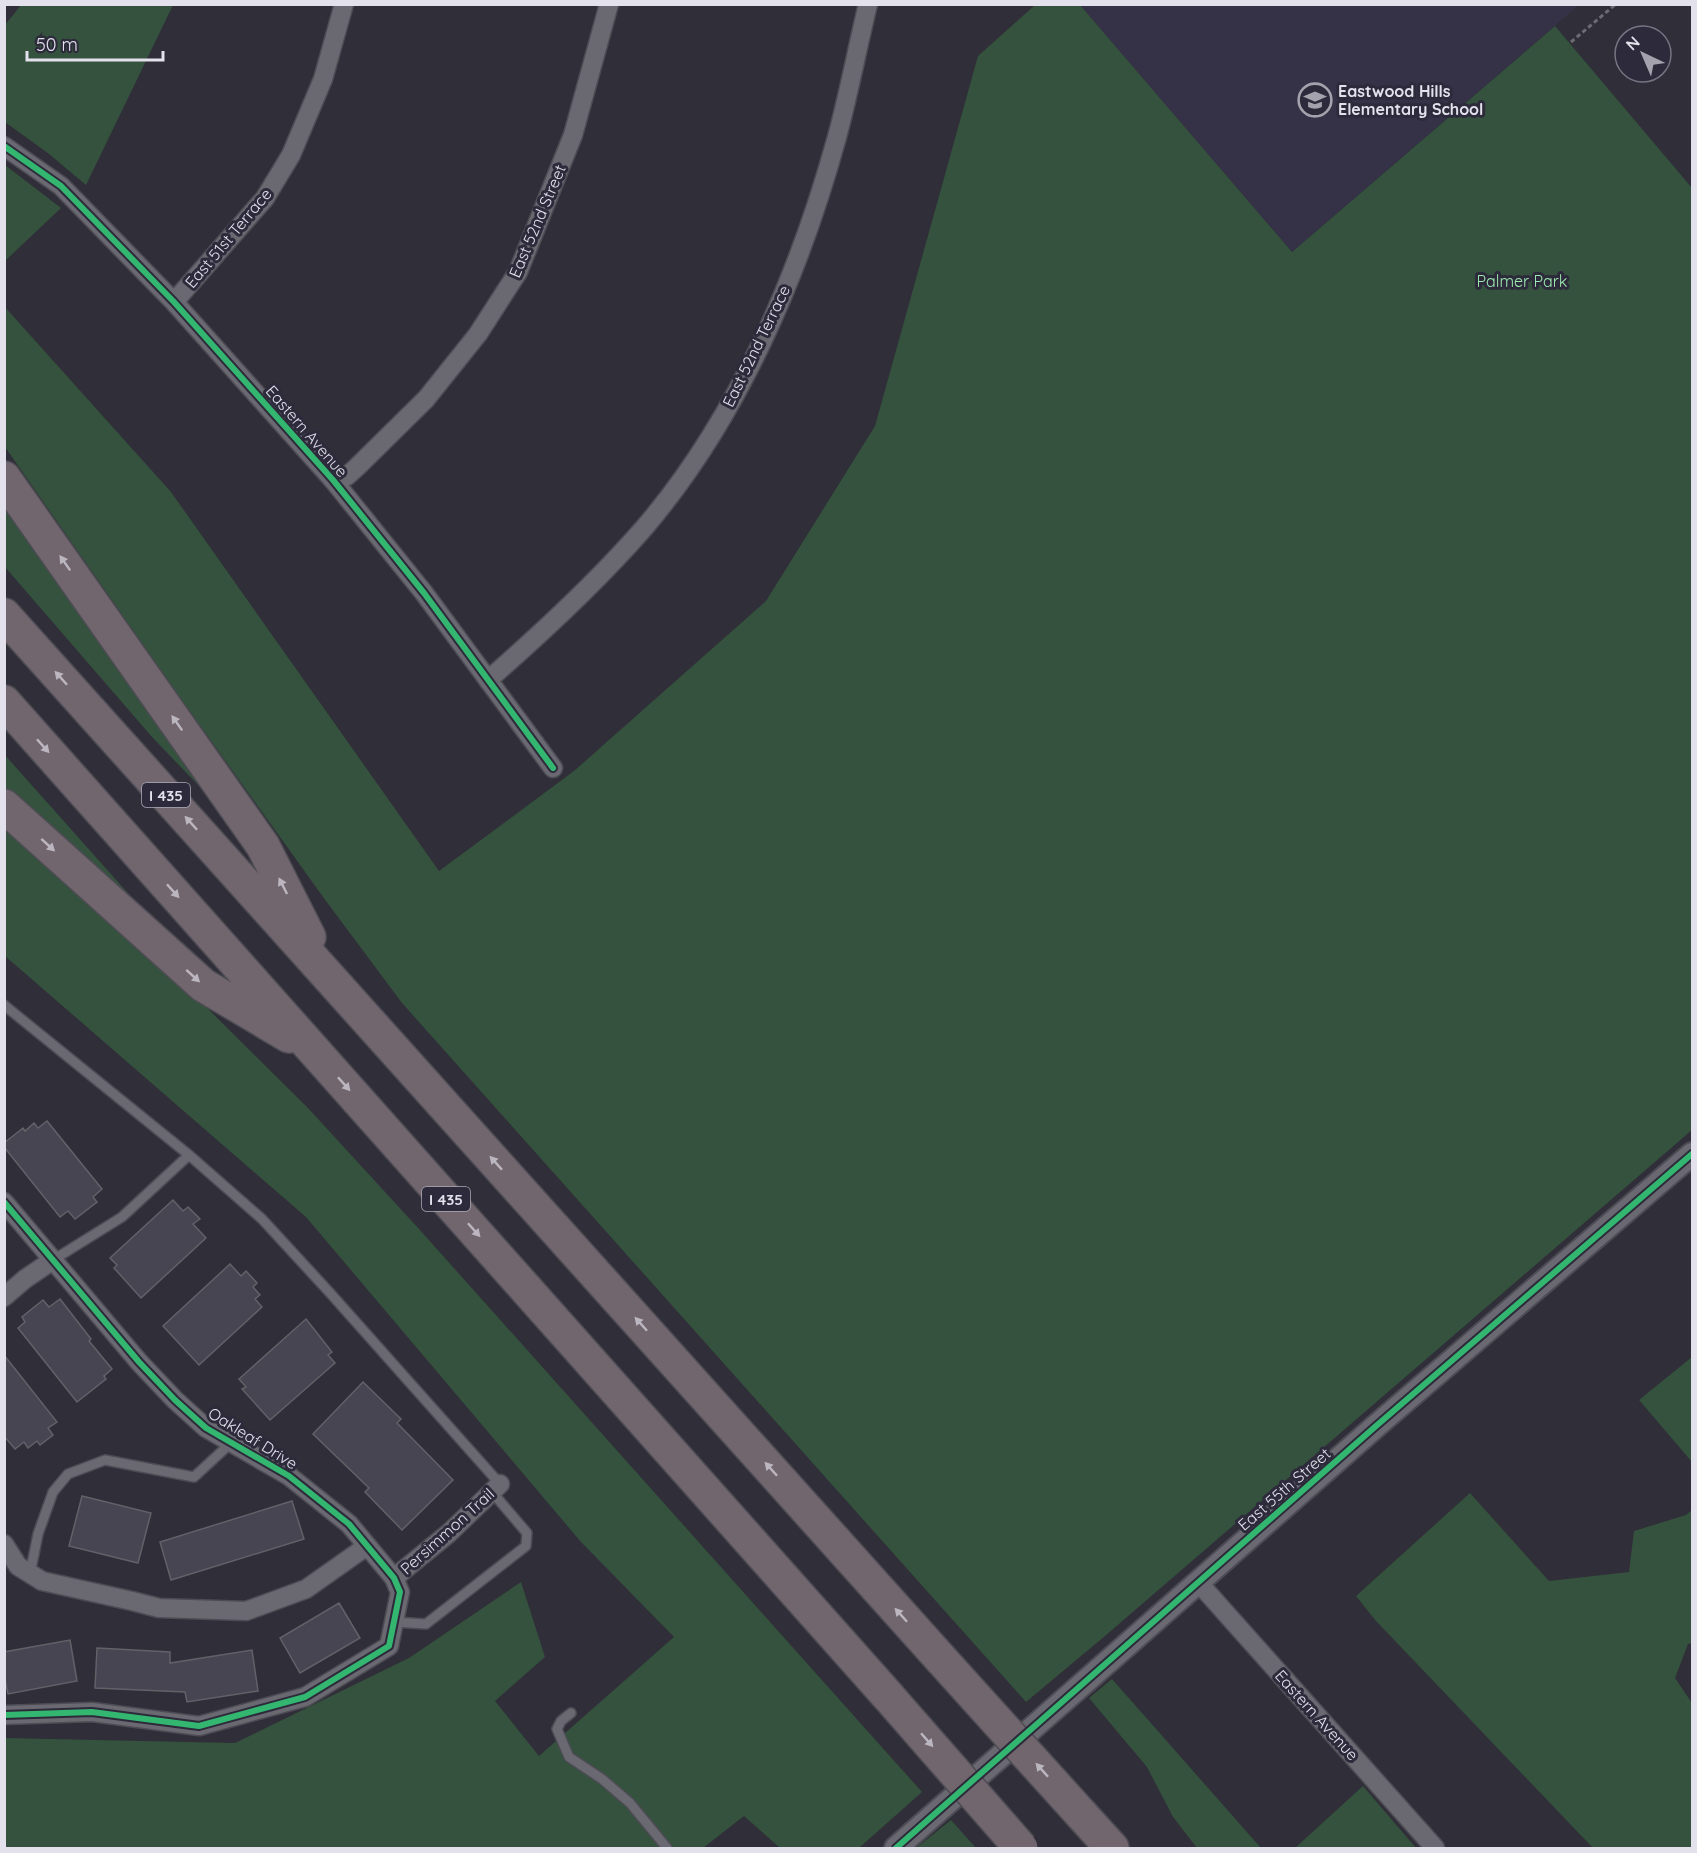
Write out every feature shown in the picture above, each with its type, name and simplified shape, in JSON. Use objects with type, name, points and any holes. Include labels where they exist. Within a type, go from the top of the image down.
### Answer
[{"type":"highway","points":[[4,478],[263,846],[328,976]]},
{"type":"highway","name":"I 435","points":[[4,615],[1112,1848]]},
{"type":"highway","name":"I 435","points":[[4,702],[1021,1848]]},
{"type":"highway","points":[[4,806],[203,985],[317,1053]]},
{"type":"street","name":"East 51st Terrace","points":[[174,302],[265,198],[291,155],[323,79],[344,4]]},
{"type":"street","name":"East 52nd Street","points":[[333,480],[347,476],[426,399],[478,334],[518,272],[573,135],[609,4]]},
{"type":"street","name":"East 52nd Terrace","points":[[488,680],[564,612],[644,527],[691,465],[741,385],[772,320],[808,230],[837,137],[867,4]]},
{"type":"street","name":"Eastern Avenue","points":[[4,146],[61,186],[174,302],[333,480],[424,593],[553,768]]},
{"type":"street","name":"East 55th Street","points":[[896,1848],[1376,1426],[1692,1154]]},
{"type":"street","name":"Oakleaf Drive","points":[[4,1202],[139,1362],[175,1400],[206,1428],[289,1476],[349,1524],[394,1578]]},
{"type":"street","points":[[4,1297],[53,1260]]},
{"type":"street","name":"Persimmon Trail","points":[[394,1578],[449,1533],[496,1488]]},
{"type":"street","points":[[4,1544],[18,1566],[42,1581],[159,1608],[246,1611],[306,1589],[367,1545]]},
{"type":"street","points":[[4,1715],[92,1712],[199,1726],[305,1697],[389,1646],[400,1592],[394,1578]]},
{"type":"street","name":"Eastern Avenue","points":[[1198,1582],[1435,1848]]},
{"type":"lane","points":[[4,1005],[189,1155],[262,1220],[331,1294],[496,1488],[527,1533],[526,1545],[426,1624],[394,1622]]},
{"type":"lane","points":[[53,1260],[122,1217],[189,1155]]},
{"type":"lane","points":[[30,1574],[38,1534],[52,1492],[68,1474],[105,1460],[194,1477],[231,1442]]},
{"type":"lane","points":[[571,1713],[561,1720],[557,1729],[569,1757],[602,1779],[630,1803],[667,1848]]},
{"type":"path","points":[[1571,42],[1616,4]]},
{"type":"shaded area","name":"Eastwood Hills Elementary School","points":[[1080,5],[1579,5],[1292,252]]},
{"type":"green space","points":[[21,5],[173,5],[86,185],[5,122],[5,25]]},
{"type":"green space","name":"Palmer Park","points":[[1035,5],[1080,5],[1292,252],[1555,26],[1692,188],[1692,1130],[1026,1702],[402,1003],[323,897],[5,447],[4,306],[171,492],[439,871],[574,771],[766,601],[875,426],[978,56]]},
{"type":"green space","points":[[5,165],[61,208],[5,261]]},
{"type":"green space","points":[[4,507],[223,811],[152,737],[5,567]]},
{"type":"green space","points":[[4,754],[143,910],[5,791]]},
{"type":"green space","points":[[5,820],[196,997],[308,1108],[922,1792],[859,1848],[780,1848],[744,1816],[703,1848],[5,1848],[5,1738],[235,1743],[409,1658],[521,1582],[545,1657],[495,1701],[539,1756],[674,1637],[581,1542],[306,1217],[5,956]]},
{"type":"green space","points":[[1692,1357],[1692,1462],[1639,1400]]},
{"type":"green space","points":[[1470,1493],[1549,1581],[1629,1572],[1634,1531],[1686,1515],[1692,1510],[1692,1643],[1688,1644],[1675,1678],[1692,1703],[1692,1848],[1593,1848],[1376,1621],[1356,1596]]},
{"type":"green space","points":[[1112,1679],[1261,1848],[1197,1848],[1173,1817],[1147,1767],[1089,1698]]},
{"type":"green space","points":[[1363,1786],[1416,1848],[1295,1848]]},
{"type":"green space","points":[[951,1820],[976,1848],[916,1848]]},
{"type":"building","points":[[47,1121],[102,1189],[93,1197],[97,1202],[75,1219],[68,1211],[60,1217],[4,1147],[4,1143],[23,1128],[25,1131],[34,1123],[38,1128]]},
{"type":"building","points":[[173,1200],[183,1211],[188,1207],[200,1219],[193,1224],[206,1238],[141,1298],[114,1268],[117,1265],[110,1258]]},
{"type":"building","points":[[230,1264],[241,1276],[246,1271],[257,1283],[253,1287],[260,1295],[255,1299],[262,1307],[199,1365],[163,1326]]},
{"type":"building","points":[[60,1299],[112,1369],[104,1376],[106,1379],[77,1402],[18,1328],[25,1322],[22,1317],[43,1300],[49,1307]]},
{"type":"building","points":[[306,1319],[332,1352],[328,1355],[335,1363],[270,1420],[242,1389],[246,1387],[239,1379]]},
{"type":"building","points":[[4,1355],[57,1422],[48,1428],[53,1435],[40,1445],[37,1441],[28,1448],[24,1442],[15,1449],[4,1436]]},
{"type":"building","points":[[363,1382],[401,1419],[397,1423],[453,1480],[402,1530],[365,1492],[369,1488],[313,1434]]},
{"type":"building","points":[[82,1496],[151,1513],[138,1563],[69,1546]]},
{"type":"building","points":[[292,1501],[304,1539],[171,1580],[160,1542]]},
{"type":"building","points":[[339,1603],[360,1638],[300,1673],[280,1638]]},
{"type":"building","points":[[70,1640],[77,1681],[8,1694],[4,1674],[4,1652]]},
{"type":"building","points":[[97,1648],[170,1652],[170,1663],[252,1650],[258,1691],[187,1702],[185,1692],[95,1688]]},
{"type":"cycle path","points":[[4,146],[61,186],[174,302],[333,480],[424,593],[553,768]]},
{"type":"cycle path","points":[[896,1848],[1376,1426],[1692,1154]]},
{"type":"cycle path","points":[[4,1202],[139,1362],[175,1400],[206,1428],[289,1476],[349,1524],[394,1578],[400,1592],[389,1646],[305,1697],[199,1726],[92,1712],[4,1715]]},
{"type":"place","name":"Eastwood Hills Elementary School","points":[[1315,100]]}]
